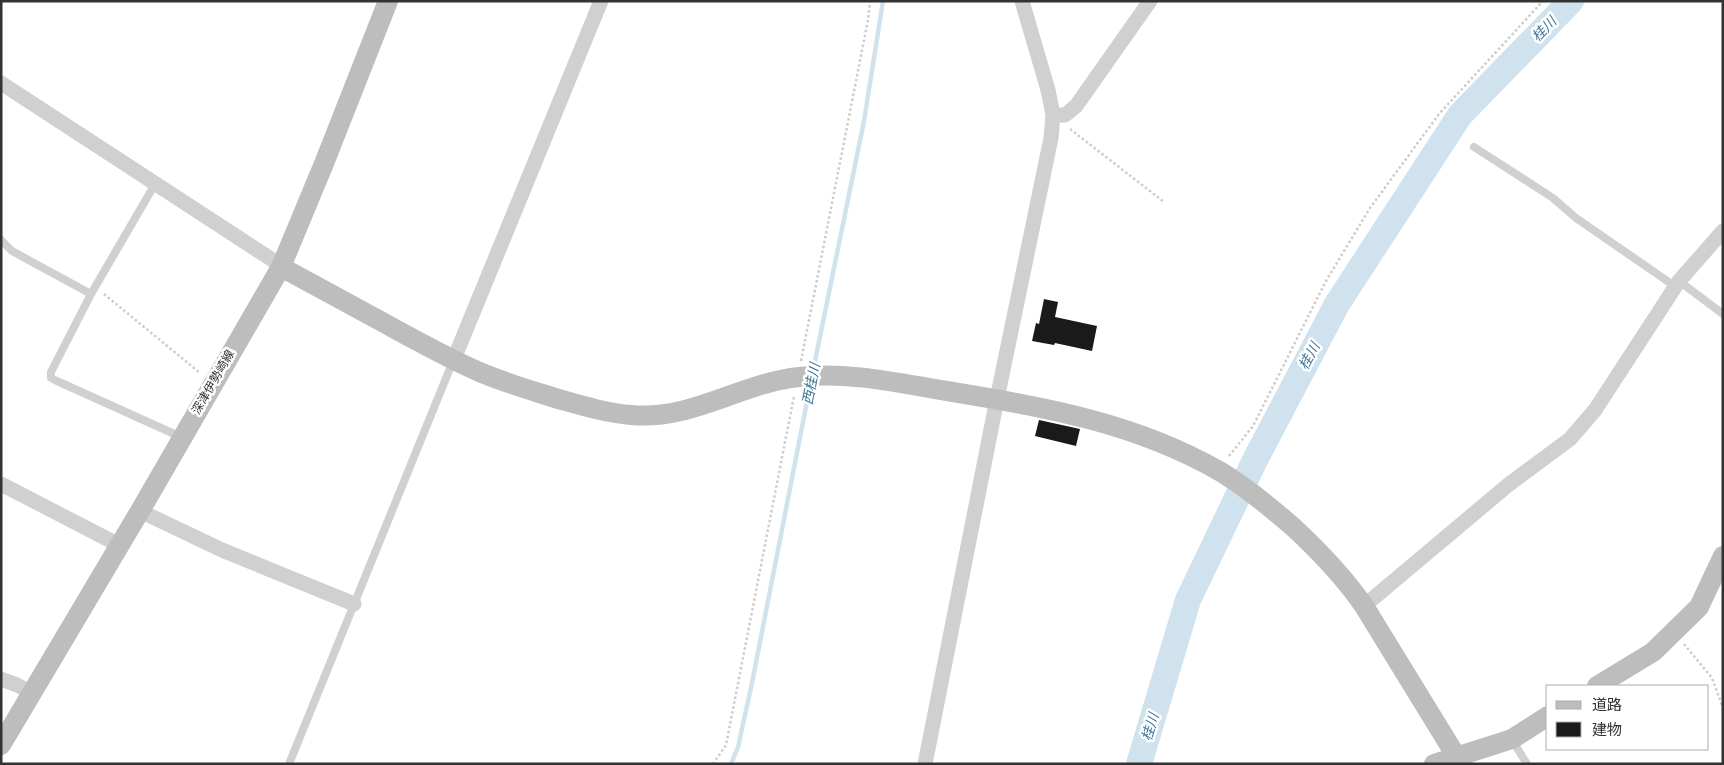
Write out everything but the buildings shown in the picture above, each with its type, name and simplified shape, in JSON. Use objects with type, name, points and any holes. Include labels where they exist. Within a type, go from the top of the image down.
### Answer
[{"type":"street","name":"深津伊勢崎線","points":[[1,745],[140,511],[281,267],[322,170],[388,1]]},
{"type":"street","points":[[454,360],[601,1]]},
{"type":"street","points":[[925,764],[1051,138],[1053,116],[1048,90],[1022,1]]},
{"type":"street","points":[[1053,116],[1065,115],[1076,106],[1150,1]]},
{"type":"street","points":[[1,83],[281,267],[454,360],[504,381],[574,403],[609,412],[645,416],[684,411],[767,384],[807,376],[874,379],[1058,410],[1133,431],[1178,449],[1224,474],[1263,502],[1322,555],[1364,606],[1459,760]]},
{"type":"street","points":[[1364,606],[1508,485],[1570,439],[1595,410],[1678,284],[1723,230]]},
{"type":"street","points":[[1,484],[119,545]]},
{"type":"street","points":[[140,511],[230,553],[354,604]]},
{"type":"street","points":[[1598,685],[1653,652],[1699,607],[1723,556]]},
{"type":"street","points":[[1,679],[32,693]]},
{"type":"street","points":[[1434,764],[1459,760],[1512,739],[1546,717]]},
{"type":"lane","points":[[1474,147],[1553,198],[1576,218],[1723,314]]},
{"type":"lane","points":[[155,184],[93,290],[51,372],[51,378],[182,437]]},
{"type":"lane","points":[[1,240],[12,251],[93,290]]},
{"type":"lane","points":[[288,764],[454,360]]},
{"type":"lane","points":[[1512,739],[1527,764]]},
{"type":"path","points":[[713,764],[726,745],[807,376],[870,1]]},
{"type":"path","points":[[1224,474],[1229,457],[1252,426],[1326,281],[1370,208],[1439,114],[1543,1]]},
{"type":"path","points":[[1053,116],[1164,202]]},
{"type":"path","points":[[93,290],[213,384]]},
{"type":"path","points":[[1673,632],[1712,678],[1723,708]]},
{"type":"waterway","name":"西桂川","points":[[813,371],[864,121],[883,1]]},
{"type":"waterway","name":"桂川","points":[[1139,764],[1188,600],[1256,458],[1337,304],[1460,115],[1571,1]]},
{"type":"waterway","name":"西桂川","points":[[731,764],[738,747],[752,683],[811,381]]}]
